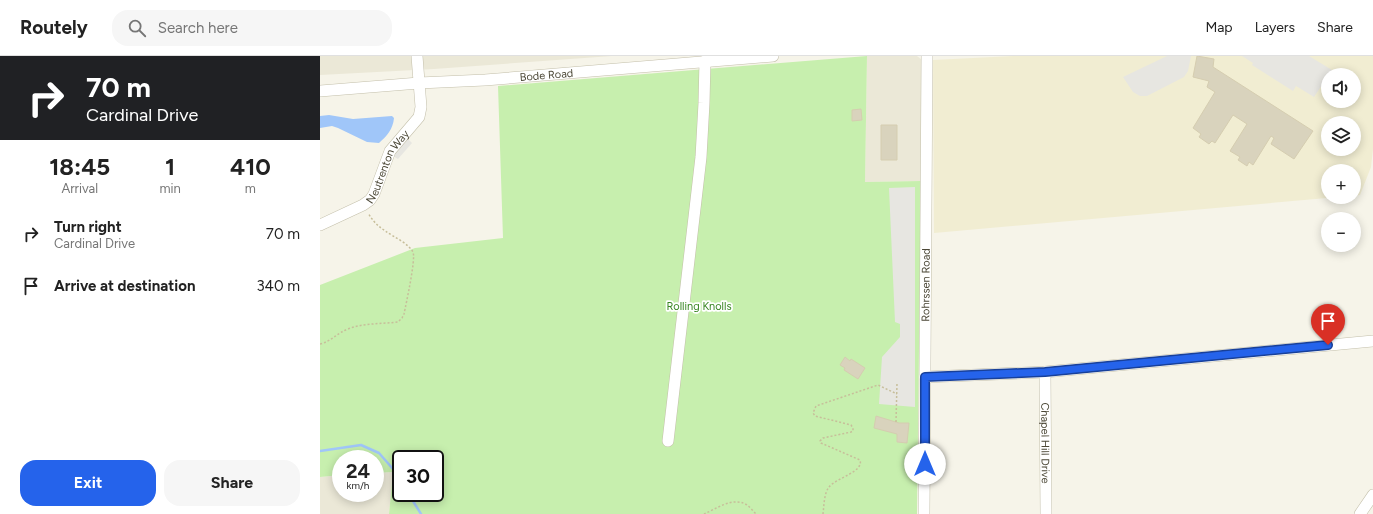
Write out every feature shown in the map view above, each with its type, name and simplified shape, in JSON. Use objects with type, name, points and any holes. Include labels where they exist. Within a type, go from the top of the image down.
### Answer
[{"type":"street","name":"Neutrenton Way","points":[[320,225],[363,205],[370,200],[374,194],[390,151],[419,117],[421,107],[417,56]]},
{"type":"street","name":"Bode Road","points":[[320,90],[485,80],[725,58],[773,56]]},
{"type":"street","name":"Rohrssen Road","points":[[924,514],[927,56]]},
{"type":"street","points":[[668,441],[700,157],[705,61]]},
{"type":"street","points":[[925,377],[1045,372],[1373,341]]},
{"type":"street","name":"Chapel Hill Drive","points":[[1045,372],[1046,514]]},
{"type":"street","points":[[1360,514],[1373,495]]},
{"type":"path","points":[[320,344],[332,340],[337,334],[356,326],[398,322],[404,314],[412,265],[412,251],[374,223],[363,205]]},
{"type":"path","points":[[896,422],[897,383]]},
{"type":"path","points":[[823,514],[828,488],[834,482],[857,470],[861,463],[860,460],[821,443],[820,441],[822,438],[851,432],[853,431],[853,428],[851,425],[815,416],[816,406],[878,384],[897,394]]},
{"type":"path","points":[[704,514],[739,501],[747,505],[756,514]]},
{"type":"shaded area","points":[[320,56],[612,56],[434,69],[320,75]]},
{"type":"shaded area","points":[[867,56],[917,56],[922,60],[921,181],[865,182]]},
{"type":"shaded area","points":[[1013,56],[1373,56],[1373,149],[1371,167],[1361,192],[1361,164],[1321,164],[1321,199],[934,233],[933,60]]},
{"type":"shaded area","points":[[1167,56],[1191,56],[1188,71],[1184,77],[1147,96],[1140,96],[1133,92],[1123,77]]},
{"type":"shaded area","points":[[1242,56],[1309,56],[1329,68],[1321,68],[1321,86],[1314,97],[1296,86],[1293,91],[1252,65],[1253,63]]},
{"type":"shaded area","points":[[408,139],[412,143],[398,159],[393,156]]},
{"type":"shaded area","points":[[915,187],[915,407],[879,404],[882,357],[900,337],[900,324],[895,322],[889,188]]},
{"type":"shaded area","points":[[384,472],[392,472],[389,514],[320,514],[320,477],[332,476],[332,502],[384,502]]},
{"type":"green space","name":"Rolling Knolls","points":[[867,56],[865,182],[921,181],[917,514],[389,514],[392,482],[392,502],[444,502],[444,450],[392,450],[392,472],[384,472],[384,450],[332,450],[332,476],[320,477],[320,285],[415,248],[503,238],[498,86]]},
{"type":"water","points":[[329,115],[353,119],[392,116],[394,118],[389,132],[379,143],[367,142],[332,126],[320,128],[320,116]]},
{"type":"building","points":[[1197,56],[1214,59],[1213,67],[1313,131],[1294,159],[1271,144],[1274,138],[1271,136],[1253,165],[1249,162],[1247,166],[1238,160],[1240,157],[1230,151],[1247,124],[1233,115],[1215,143],[1212,141],[1209,144],[1199,137],[1201,134],[1193,128],[1215,92],[1207,87],[1209,81],[1193,77]]},
{"type":"building","points":[[861,109],[862,120],[852,121],[852,110]]},
{"type":"building","points":[[881,125],[897,125],[897,160],[881,160]]},
{"type":"building","points":[[845,357],[865,368],[858,379],[844,370],[845,368],[840,365]]},
{"type":"building","points":[[876,416],[899,423],[909,423],[907,443],[897,442],[897,434],[874,428]]},
{"type":"waterway","points":[[320,451],[361,445],[379,453],[392,468]]},
{"type":"waterway","points":[[414,502],[421,514]]},
{"type":"route","points":[[925,464],[925,377],[1045,372],[1328,345]]}]
